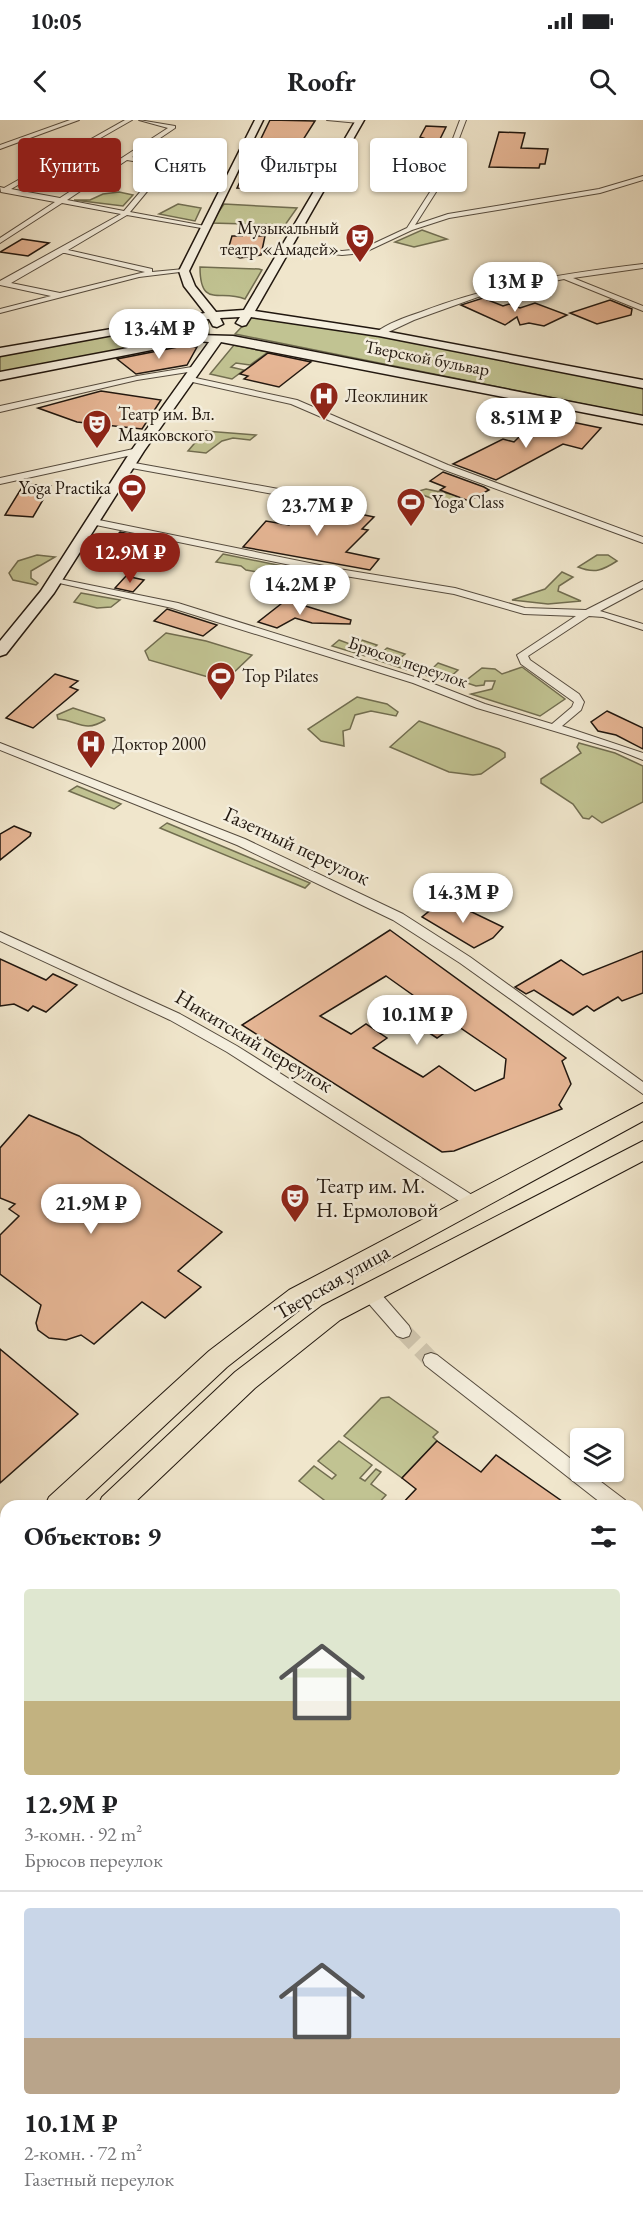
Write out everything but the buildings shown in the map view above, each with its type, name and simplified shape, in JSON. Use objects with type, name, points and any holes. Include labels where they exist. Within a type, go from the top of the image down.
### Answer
[{"type":"main road","name":"Тверская улица","points":[[66,1500],[219,1359],[289,1304],[331,1278],[475,1204],[575,1146],[643,1111]]},
{"type":"main road","name":"Тверская улица","points":[[118,1500],[196,1427],[301,1334],[369,1292],[643,1150]]},
{"type":"street","points":[[0,147],[76,120]]},
{"type":"street","points":[[2,191],[129,120]]},
{"type":"street","points":[[0,241],[173,127],[142,120]]},
{"type":"street","points":[[218,338],[218,328],[213,314],[190,287],[184,271],[259,120]]},
{"type":"street","points":[[0,651],[55,581],[138,451],[218,338],[237,328],[249,313],[359,121],[330,120]]},
{"type":"street","points":[[410,229],[414,219],[440,181],[464,120]]},
{"type":"street","points":[[2,283],[65,251],[127,212],[166,164],[127,158]]},
{"type":"street","points":[[285,248],[342,253],[363,251],[410,229],[456,214],[600,191],[643,178]]},
{"type":"street","points":[[2,191],[205,228]]},
{"type":"street","points":[[65,251],[158,272]]},
{"type":"street","points":[[379,333],[415,316],[497,289],[562,275],[643,266]]},
{"type":"street","points":[[0,311],[158,272],[184,271]]},
{"type":"street","points":[[562,275],[643,309]]},
{"type":"street","points":[[2,283],[61,295]]},
{"type":"street","name":"Тверской бульвар","points":[[0,352],[213,314],[249,313],[379,333],[643,384]]},
{"type":"street","name":"Тверской бульвар","points":[[0,376],[169,343],[218,338],[240,340],[643,420]]},
{"type":"street","points":[[0,409],[137,378],[194,374],[294,402],[455,471],[643,540]]},
{"type":"street","points":[[0,481],[138,451]]},
{"type":"street","points":[[129,465],[317,499]]},
{"type":"street","points":[[94,522],[339,572],[455,591],[524,611],[611,616],[643,627]]},
{"type":"street","name":"Брюсов переулок","points":[[55,581],[174,605],[417,681],[481,706],[622,748],[643,757]]},
{"type":"street","points":[[554,728],[577,708],[579,702],[521,656],[588,613],[643,584]]},
{"type":"street","name":"Газетный переулок","points":[[0,746],[242,842],[398,917],[465,960],[643,1089]]},
{"type":"street","name":"Никитский переулок","points":[[0,936],[176,1017],[242,1055],[475,1204]]},
{"type":"street","points":[[369,1292],[403,1331]]},
{"type":"street","points":[[430,1360],[611,1500]]},
{"type":"green space","points":[[119,192],[133,195],[123,206],[74,200],[90,200],[103,194]]},
{"type":"green space","points":[[178,204],[201,208],[195,221],[159,214]]},
{"type":"green space","points":[[224,204],[297,208],[285,225],[211,223]]},
{"type":"green space","points":[[422,230],[447,239],[414,247],[395,242]]},
{"type":"green space","points":[[200,267],[262,270],[245,299],[208,293],[201,280]]},
{"type":"green space","points":[[259,317],[367,333],[643,386],[643,416],[235,334],[250,318]]},
{"type":"green space","points":[[204,318],[208,320],[209,335],[0,373],[0,355]]},
{"type":"green space","points":[[234,345],[268,352],[250,365],[236,363],[231,367],[244,370],[232,379],[210,374]]},
{"type":"green space","points":[[205,431],[256,435],[250,440],[233,438],[222,441],[206,453],[188,451]]},
{"type":"green space","points":[[426,489],[455,495],[462,503],[452,509],[443,507],[444,503],[415,492]]},
{"type":"green space","points":[[223,554],[307,571],[300,579],[246,570],[241,566],[216,562]]},
{"type":"green space","points":[[37,555],[55,557],[31,571],[31,578],[38,583],[36,585],[13,580],[9,573],[18,561]]},
{"type":"green space","points":[[597,555],[608,555],[617,561],[599,570],[578,567]]},
{"type":"green space","points":[[310,572],[344,579],[321,590],[296,588]]},
{"type":"green space","points":[[562,572],[573,577],[559,586],[558,591],[581,601],[548,604],[512,600],[545,589]]},
{"type":"green space","points":[[81,593],[120,600],[111,607],[97,608],[74,602]]},
{"type":"green space","points":[[166,633],[206,641],[252,655],[228,678],[215,679],[149,660],[145,651]]},
{"type":"green space","points":[[339,640],[355,646],[362,640],[377,645],[365,656],[332,646]]},
{"type":"green space","points":[[387,648],[405,654],[399,659],[414,664],[407,670],[374,659]]},
{"type":"green space","points":[[438,663],[458,670],[445,682],[410,670],[416,665],[432,669]]},
{"type":"green space","points":[[522,667],[565,699],[540,716],[471,694],[492,689],[495,681],[485,681],[484,685],[476,686],[464,682],[482,668],[495,669],[502,674]]},
{"type":"green space","points":[[357,697],[387,704],[398,712],[396,716],[371,711],[355,715],[350,729],[343,731],[344,746],[321,741],[308,729]]},
{"type":"green space","points":[[73,708],[105,720],[87,726],[58,719],[57,715]]},
{"type":"green space","points":[[419,721],[499,749],[505,753],[505,757],[481,774],[473,775],[449,772],[390,747]]},
{"type":"green space","points":[[579,743],[615,753],[643,766],[643,802],[602,823],[592,816],[589,819],[583,818],[573,804],[541,783],[541,779],[581,753],[577,747]]},
{"type":"green space","points":[[77,786],[121,804],[114,809],[69,791]]},
{"type":"green space","points":[[167,823],[310,883],[305,888],[160,828]]},
{"type":"green space","points":[[389,1397],[438,1432],[433,1437],[437,1441],[402,1478],[344,1436],[381,1398]]},
{"type":"green space","points":[[339,1441],[372,1465],[360,1478],[365,1481],[376,1469],[381,1472],[371,1484],[386,1495],[381,1500],[324,1500],[299,1481],[314,1466],[332,1479],[336,1475],[318,1461]]},
{"type":"tunnel","points":[[403,1331],[431,1360]]},
{"type":"place","name":"Музыкальный театр «Амадей»","points":[[360,264]]},
{"type":"place","name":"Леоклиник","points":[[324,422]]},
{"type":"place","name":"Театр им. Вл. Маяковского","points":[[97,450]]},
{"type":"place","name":"Yoga Practika","points":[[132,514]]},
{"type":"place","name":"Yoga Class","points":[[411,528]]},
{"type":"place","name":"Top Pilates","points":[[221,702]]},
{"type":"place","name":"Доктор 2000","points":[[91,770]]},
{"type":"place","name":"Театр им. М. Н. Ермоловой","points":[[295,1224]]}]
